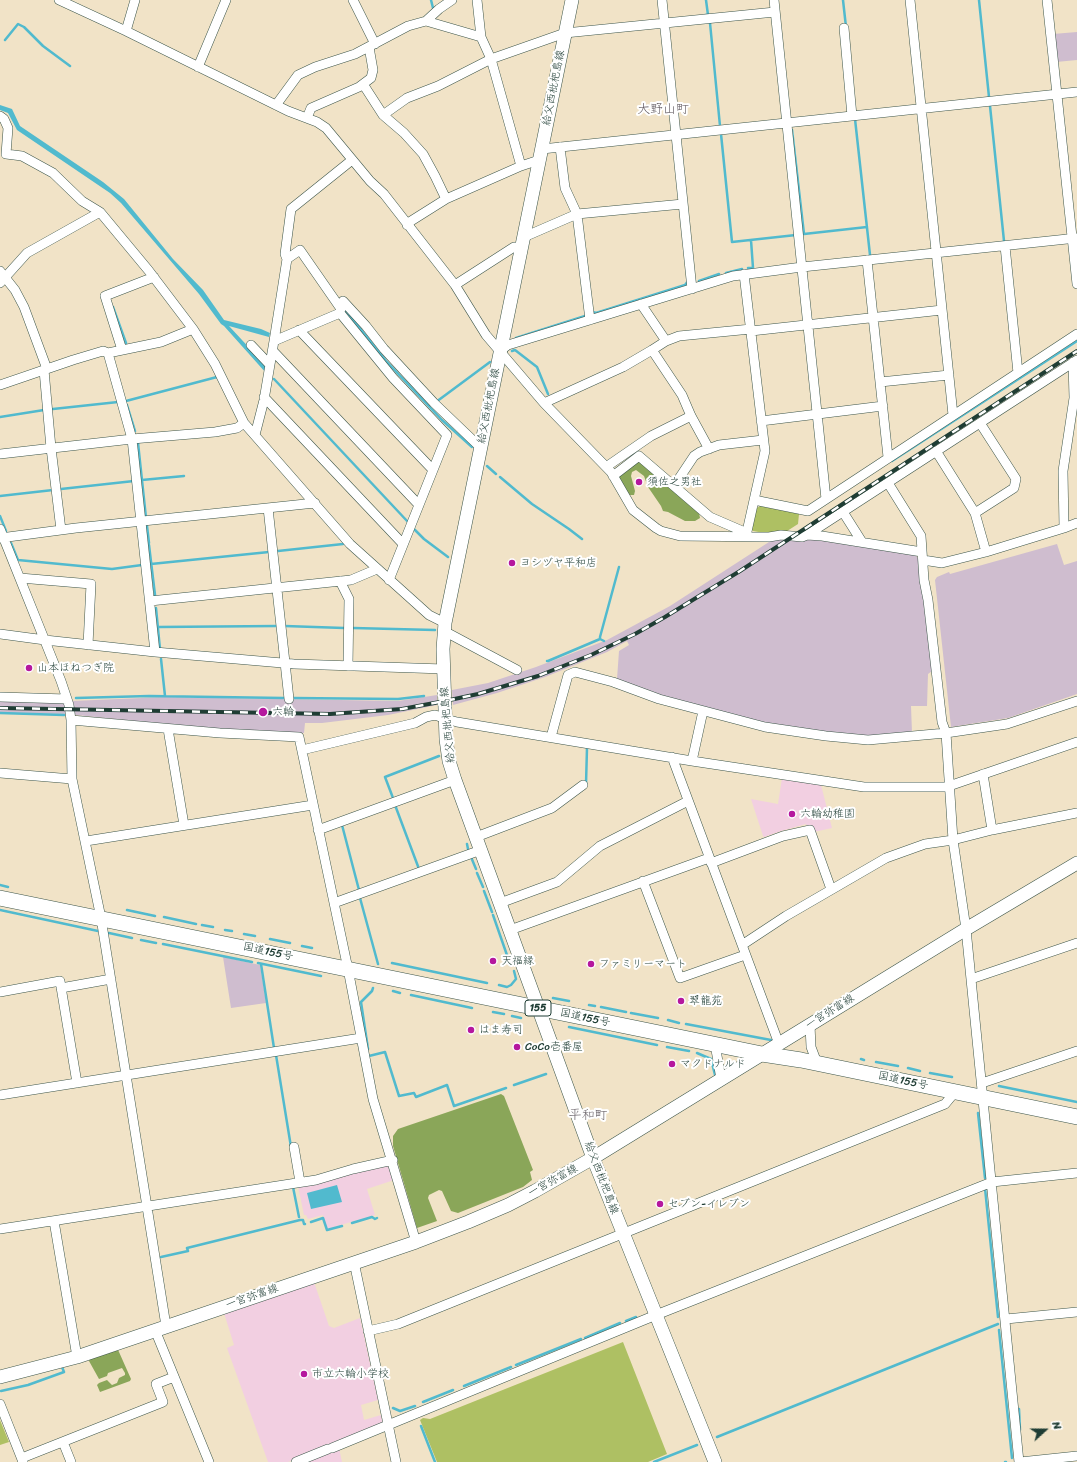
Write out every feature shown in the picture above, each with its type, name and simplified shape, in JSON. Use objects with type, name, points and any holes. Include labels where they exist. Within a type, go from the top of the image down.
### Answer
[{"type":"highway","name":"国道155号","points":[[0,898],[955,1092],[982,1090],[1077,1117]]},
{"type":"main road","name":"給父西枇杷島線","points":[[572,0],[444,627],[444,669],[449,760],[593,1158],[622,1234],[715,1462]]},
{"type":"main road","name":"一宮弥富線","points":[[0,1377],[77,1357],[416,1242],[508,1205],[593,1158],[966,929],[1077,863]]},
{"type":"street","points":[[59,0],[126,30],[198,67],[326,128],[370,181],[384,194],[455,285],[486,335],[544,403],[606,467],[613,476],[632,510],[645,521],[661,531],[680,536],[746,534],[769,537],[781,534],[802,537],[808,535],[1075,361]]},
{"type":"street","points":[[126,30],[135,0]]},
{"type":"street","points":[[198,67],[226,0]]},
{"type":"street","points":[[307,118],[311,108],[359,88],[371,78],[373,70],[372,46],[354,0]]},
{"type":"street","points":[[426,21],[438,4],[452,0]]},
{"type":"street","points":[[477,0],[482,37],[491,59],[521,166]]},
{"type":"street","points":[[662,0],[692,289]]},
{"type":"street","points":[[774,0],[826,499]]},
{"type":"street","points":[[910,0],[953,415]]},
{"type":"street","points":[[1046,0],[1056,94],[1075,239],[1077,284]]},
{"type":"street","points":[[383,115],[407,98],[438,86],[491,59],[565,33],[775,12]]},
{"type":"street","points":[[276,105],[298,75],[315,67],[355,54],[408,26],[426,21],[482,37]]},
{"type":"street","points":[[844,28],[852,116]]},
{"type":"street","points":[[363,84],[383,115],[404,133],[423,154],[446,199]]},
{"type":"street","points":[[407,225],[446,199],[560,147],[1077,92]]},
{"type":"street","points":[[0,116],[4,119],[8,128],[6,154],[22,156],[54,173],[82,201],[100,212],[154,277],[193,329],[215,364],[244,423],[350,544],[444,627],[517,670]]},
{"type":"street","points":[[560,147],[565,188],[577,214],[590,320]]},
{"type":"street","points":[[255,436],[273,351],[287,259],[285,254],[291,209],[352,160]]},
{"type":"street","points":[[455,285],[514,247],[577,214],[683,204]]},
{"type":"street","points":[[61,530],[51,448],[46,370],[24,307],[15,290],[1,277],[27,253],[100,212]]},
{"type":"street","points":[[500,351],[508,345],[733,276],[802,267],[1075,239]]},
{"type":"street","points":[[1005,246],[1018,373]]},
{"type":"street","points":[[287,259],[300,250],[341,311],[393,378],[447,435],[389,580]]},
{"type":"street","points":[[867,260],[888,457]]},
{"type":"street","points":[[744,274],[765,451],[746,534]]},
{"type":"street","points":[[122,350],[105,296],[154,277]]},
{"type":"street","points":[[341,311],[343,301],[366,326],[384,349],[434,403],[481,448]]},
{"type":"street","points":[[641,304],[666,341]]},
{"type":"street","points":[[544,403],[624,367],[666,341],[679,336],[808,325],[942,310]]},
{"type":"street","points":[[274,341],[341,311]]},
{"type":"street","points":[[1,383],[102,351],[108,353],[161,342],[193,329]]},
{"type":"street","points":[[299,330],[433,470]]},
{"type":"street","points":[[754,500],[808,511],[1077,334]]},
{"type":"street","points":[[251,345],[270,365]]},
{"type":"street","points":[[652,350],[682,395],[691,416],[709,449]]},
{"type":"street","points":[[273,351],[419,505]]},
{"type":"street","points":[[108,353],[132,439],[155,652]]},
{"type":"street","points":[[1064,528],[1063,471],[1076,398],[1075,361]]},
{"type":"street","points":[[880,382],[949,375]]},
{"type":"street","points":[[264,397],[403,544]]},
{"type":"street","points":[[761,421],[883,406]]},
{"type":"street","points":[[606,467],[650,436],[691,416]]},
{"type":"street","points":[[0,454],[132,439],[216,432],[237,428],[244,423]]},
{"type":"street","points":[[975,513],[1014,488],[1016,479],[980,423]]},
{"type":"street","points":[[674,486],[694,456],[719,445],[763,440]]},
{"type":"street","points":[[936,451],[975,513],[986,552]]},
{"type":"street","points":[[613,476],[639,456],[710,517],[746,534]]},
{"type":"street","points":[[888,483],[921,536],[922,556],[942,722],[946,733],[953,840],[966,929],[1020,1462],[1077,1456]]},
{"type":"street","points":[[208,1462],[174,1377],[161,1328],[147,1207],[101,918],[72,779],[72,720],[68,699],[20,578],[1,535],[142,522],[315,503]]},
{"type":"street","points":[[268,508],[289,699]]},
{"type":"street","points":[[843,512],[862,542]]},
{"type":"street","points":[[808,535],[862,542],[922,556],[942,563],[986,552],[1077,523]]},
{"type":"street","points":[[150,601],[352,580],[377,569]]},
{"type":"street","points":[[20,578],[90,584],[88,645]]},
{"type":"street","points":[[340,581],[349,599],[348,666]]},
{"type":"street","points":[[0,634],[155,652],[285,663],[444,669]]},
{"type":"street","points":[[551,737],[568,674],[575,672],[613,682],[659,699],[765,727],[826,736],[868,740],[946,733],[1007,724],[1077,701]]},
{"type":"street","points":[[0,697],[68,699]]},
{"type":"street","points":[[692,761],[703,711]]},
{"type":"street","points":[[302,750],[415,723],[426,717],[436,715],[446,720],[692,761],[864,787],[950,786],[1077,742]]},
{"type":"street","points":[[72,720],[168,729],[299,738],[348,969],[373,1099],[416,1242]]},
{"type":"street","points":[[168,729],[184,825]]},
{"type":"street","points":[[672,757],[778,1044]]},
{"type":"street","points":[[0,773],[72,779]]},
{"type":"street","points":[[983,774],[992,830]]},
{"type":"street","points":[[318,830],[455,780]]},
{"type":"street","points":[[334,903],[478,843],[552,808],[583,785]]},
{"type":"street","points":[[500,902],[557,882],[600,846],[688,801]]},
{"type":"street","points":[[86,841],[313,805]]},
{"type":"street","points":[[742,945],[786,916],[886,858],[926,844],[953,840],[992,830],[1077,813]]},
{"type":"street","points":[[510,930],[643,881],[783,836],[810,830],[831,889]]},
{"type":"street","points":[[643,881],[680,978],[746,955]]},
{"type":"street","points":[[971,979],[1077,943]]},
{"type":"street","points":[[61,988],[110,979]]},
{"type":"street","points":[[0,992],[60,981],[77,1083]]},
{"type":"street","points":[[810,1025],[812,1047],[817,1063]]},
{"type":"street","points":[[0,1095],[362,1038]]},
{"type":"street","points":[[715,1044],[721,1079]]},
{"type":"street","points":[[982,1090],[1077,1052]]},
{"type":"street","points":[[368,1331],[398,1324],[945,1104],[955,1092]]},
{"type":"street","points":[[294,1147],[300,1182]]},
{"type":"street","points":[[0,1230],[316,1180],[353,1169],[392,1160]]},
{"type":"street","points":[[296,1462],[992,1182],[1077,1173]]},
{"type":"street","points":[[54,1222],[77,1357]]},
{"type":"street","points":[[354,1262],[387,1425],[396,1462]]},
{"type":"street","points":[[1006,1319],[1077,1312]]},
{"type":"street","points":[[0,1404],[22,1460],[163,1402],[156,1384],[174,1377]]},
{"type":"street","points":[[63,1442],[71,1462]]},
{"type":"shaded area","points":[[1077,32],[1077,60],[1056,62],[1053,34]]},
{"type":"shaded area","points":[[779,537],[796,540],[828,540],[915,554],[919,560],[932,671],[928,674],[927,706],[911,706],[912,733],[870,736],[830,734],[767,725],[675,700],[617,679],[619,651],[629,645],[627,641],[607,652],[545,677],[497,693],[453,705],[452,690],[488,683],[536,667],[607,640],[670,606]]},
{"type":"shaded area","points":[[1057,544],[1064,565],[1077,561],[1077,694],[1008,718],[951,727],[935,580],[937,577],[949,572],[950,574]]},
{"type":"shaded area","points":[[437,695],[437,705],[388,715],[322,723],[305,723],[304,733],[252,733],[76,715],[73,712],[72,701],[165,697],[398,701]]},
{"type":"shaded area","points":[[0,700],[65,702],[66,714],[0,713]]},
{"type":"shaded area","name":"六輪幼稚園","points":[[782,778],[821,785],[832,828],[814,832],[808,829],[806,824],[764,837],[763,836],[751,799],[778,804]]},
{"type":"shaded area","points":[[223,957],[260,965],[266,1003],[231,1008]]},
{"type":"shaded area","points":[[386,1164],[390,1165],[394,1180],[367,1189],[375,1215],[327,1229],[323,1215],[308,1219],[306,1215],[304,1215],[298,1186]]},
{"type":"shaded area","name":"市立六輪小学校","points":[[314,1282],[329,1326],[334,1328],[360,1318],[378,1400],[361,1405],[364,1420],[381,1415],[383,1424],[288,1462],[268,1462],[227,1348],[234,1345],[224,1313]]},
{"type":"shaded area","points":[[339,1448],[342,1462],[304,1462]]},
{"type":"green space","points":[[639,460],[699,513],[700,518],[695,521],[685,521],[663,511],[648,487],[644,476],[636,470],[632,472],[631,476],[635,491],[634,495],[627,495],[618,475]]},
{"type":"green space","points":[[760,506],[799,514],[798,524],[784,533],[770,534],[753,531],[751,528],[757,508]]},
{"type":"green space","points":[[501,1094],[504,1096],[533,1170],[530,1172],[532,1180],[523,1187],[458,1213],[451,1211],[442,1191],[439,1190],[429,1195],[428,1198],[437,1221],[417,1228],[393,1146],[393,1136],[398,1129]]},
{"type":"green space","points":[[623,1342],[667,1454],[648,1462],[437,1462],[420,1420],[423,1418],[430,1419]]},
{"type":"green space","points":[[118,1350],[131,1379],[130,1381],[100,1392],[97,1385],[99,1383],[107,1380],[112,1385],[117,1383],[119,1378],[125,1375],[125,1373],[122,1368],[108,1373],[107,1376],[99,1379],[89,1361],[90,1358]]},
{"type":"green space","points":[[0,1420],[9,1442],[0,1445]]},
{"type":"water","points":[[0,105],[12,109],[20,126],[103,182],[124,199],[173,259],[203,290],[224,320],[261,329],[270,333],[269,337],[229,326],[268,368],[266,373],[221,324],[199,294],[121,203],[110,193],[17,130],[8,113],[0,110]]},
{"type":"water","points":[[337,1185],[342,1202],[311,1209],[307,1193]]},
{"type":"waterway","points":[[431,0],[434,12]]},
{"type":"waterway","points":[[705,15],[708,15],[706,0]]},
{"type":"waterway","points":[[843,0],[846,27]]},
{"type":"waterway","points":[[979,0],[989,97]]},
{"type":"waterway","points":[[710,23],[720,126]]},
{"type":"waterway","points":[[5,40],[18,24],[24,27],[43,46],[70,66]]},
{"type":"waterway","points":[[990,106],[1004,241]]},
{"type":"waterway","points":[[855,119],[870,255]]},
{"type":"waterway","points":[[792,130],[804,234],[867,227]]},
{"type":"waterway","points":[[721,134],[732,242],[796,235]]},
{"type":"waterway","points":[[748,268],[753,268],[751,240]]},
{"type":"waterway","points":[[726,273],[742,269]]},
{"type":"waterway","points":[[699,281],[719,274]]},
{"type":"waterway","points":[[593,312],[596,313],[685,285],[688,281]]},
{"type":"waterway","points":[[113,307],[126,343]]},
{"type":"waterway","points":[[346,311],[386,361],[442,420],[472,447]]},
{"type":"waterway","points":[[516,338],[585,316]]},
{"type":"waterway","points":[[892,461],[1077,341]]},
{"type":"waterway","points":[[512,351],[515,350],[537,367],[548,394]]},
{"type":"waterway","points":[[436,402],[490,362]]},
{"type":"waterway","points":[[126,401],[217,377]]},
{"type":"waterway","points":[[274,379],[408,522]]},
{"type":"waterway","points":[[53,409],[118,402]]},
{"type":"waterway","points":[[127,405],[135,431]]},
{"type":"waterway","points":[[0,417],[44,410]]},
{"type":"waterway","points":[[138,443],[146,518]]},
{"type":"waterway","points":[[487,466],[496,474]]},
{"type":"waterway","points":[[142,480],[184,476]]},
{"type":"waterway","points":[[500,477],[532,504],[582,539]]},
{"type":"waterway","points":[[61,489],[134,481]]},
{"type":"waterway","points":[[0,496],[53,490]]},
{"type":"waterway","points":[[0,516],[6,531]]},
{"type":"waterway","points":[[147,526],[149,543]]},
{"type":"waterway","points":[[414,529],[424,539],[448,557]]},
{"type":"waterway","points":[[11,543],[18,560],[112,569],[142,565]]},
{"type":"waterway","points":[[278,551],[343,544]]},
{"type":"waterway","points":[[149,545],[155,595]]},
{"type":"waterway","points":[[151,564],[269,552]]},
{"type":"waterway","points":[[604,641],[600,639],[600,637],[619,567]]},
{"type":"waterway","points":[[156,608],[160,649]]},
{"type":"waterway","points":[[158,627],[277,626]]},
{"type":"waterway","points":[[285,626],[344,628]]},
{"type":"waterway","points":[[353,628],[435,630]]},
{"type":"waterway","points":[[547,661],[600,639]]},
{"type":"waterway","points":[[161,659],[165,696]]},
{"type":"waterway","points":[[76,698],[149,696],[284,698]]},
{"type":"waterway","points":[[293,698],[398,699],[424,696]]},
{"type":"waterway","points":[[0,713],[64,715]]},
{"type":"waterway","points":[[586,784],[587,748]]},
{"type":"waterway","points":[[393,798],[385,777],[439,756]]},
{"type":"waterway","points":[[395,805],[419,869]]},
{"type":"waterway","points":[[342,825],[359,890]]},
{"type":"waterway","points":[[467,844],[468,849]]},
{"type":"waterway","points":[[471,857],[476,869]]},
{"type":"waterway","points":[[477,873],[483,887]]},
{"type":"waterway","points":[[0,885],[8,887]]},
{"type":"waterway","points":[[484,891],[492,912]]},
{"type":"waterway","points":[[360,898],[378,964]]},
{"type":"waterway","points":[[0,910],[98,931]]},
{"type":"waterway","points":[[127,910],[155,916]]},
{"type":"waterway","points":[[493,915],[508,958]]},
{"type":"waterway","points":[[164,917],[196,924]]},
{"type":"waterway","points":[[202,925],[213,927]]},
{"type":"waterway","points":[[225,930],[232,931]]},
{"type":"waterway","points":[[109,933],[132,938]]},
{"type":"waterway","points":[[244,934],[255,936]]},
{"type":"waterway","points":[[270,939],[290,943]]},
{"type":"waterway","points":[[141,940],[156,943]]},
{"type":"waterway","points":[[163,944],[252,962]]},
{"type":"waterway","points":[[302,946],[312,948]]},
{"type":"waterway","points":[[510,961],[511,965]]},
{"type":"waterway","points":[[258,963],[321,976]]},
{"type":"waterway","points":[[392,963],[487,983]]},
{"type":"waterway","points":[[261,964],[274,1048]]},
{"type":"waterway","points":[[499,985],[507,987],[511,985],[516,979],[514,971]]},
{"type":"waterway","points":[[368,1049],[361,1002],[373,988]]},
{"type":"waterway","points":[[393,991],[400,993]]},
{"type":"waterway","points":[[411,995],[472,1008]]},
{"type":"waterway","points":[[553,998],[569,1001]]},
{"type":"waterway","points":[[589,1005],[595,1006]]},
{"type":"waterway","points":[[601,1007],[626,1012]]},
{"type":"waterway","points":[[493,1012],[504,1014]]},
{"type":"waterway","points":[[631,1013],[658,1018]]},
{"type":"waterway","points":[[512,1016],[521,1018]]},
{"type":"waterway","points":[[668,1020],[679,1023]]},
{"type":"waterway","points":[[686,1024],[771,1040]]},
{"type":"waterway","points":[[569,1027],[657,1045]]},
{"type":"waterway","points":[[667,1047],[689,1051]]},
{"type":"waterway","points":[[369,1056],[385,1052],[399,1096],[414,1093],[416,1097],[447,1085],[454,1106],[506,1088]]},
{"type":"waterway","points":[[697,1053],[711,1059],[715,1075]]},
{"type":"waterway","points":[[276,1055],[291,1147]]},
{"type":"waterway","points":[[876,1062],[898,1066]]},
{"type":"waterway","points":[[908,1068],[920,1071]]},
{"type":"waterway","points":[[930,1073],[952,1077]]},
{"type":"waterway","points":[[514,1085],[546,1074]]},
{"type":"waterway","points":[[999,1086],[1077,1102]]},
{"type":"waterway","points":[[978,1113],[985,1178]]},
{"type":"waterway","points":[[293,1187],[299,1217]]},
{"type":"waterway","points":[[985,1188],[998,1317]]},
{"type":"waterway","points":[[352,1223],[372,1217],[375,1219],[377,1218]]},
{"type":"waterway","points":[[311,1222],[323,1218],[327,1230],[342,1226]]},
{"type":"waterway","points":[[161,1257],[188,1251],[187,1248],[300,1220],[303,1220],[305,1224]]},
{"type":"waterway","points":[[626,1321],[636,1317]]},
{"type":"waterway","points":[[585,1338],[620,1323]]},
{"type":"waterway","points":[[717,1437],[998,1324]]},
{"type":"waterway","points":[[999,1330],[1012,1458]]},
{"type":"waterway","points":[[516,1365],[581,1339]]},
{"type":"waterway","points":[[1,1391],[28,1385],[64,1372],[62,1367]]},
{"type":"waterway","points":[[464,1386],[511,1367]]},
{"type":"waterway","points":[[423,1402],[453,1390]]},
{"type":"waterway","points":[[393,1408],[400,1411],[415,1406]]},
{"type":"waterway","points":[[1019,1409],[1020,1430]]},
{"type":"waterway","points":[[421,1426],[435,1462]]},
{"type":"waterway","points":[[654,1462],[697,1445]]},
{"type":"railway","points":[[0,708],[330,714],[402,709],[478,694],[538,676],[591,655],[635,634],[665,617],[740,571],[1077,351]]},
{"type":"place","name":"須佐之男社","points":[[639,482]]},
{"type":"place","name":"ヨシヅヤ平和店","points":[[512,563]]},
{"type":"place","name":"山本ほねつぎ院","points":[[29,668]]},
{"type":"place","name":"六輪","points":[[263,712]]},
{"type":"place","name":"六輪幼稚園","points":[[792,814]]},
{"type":"place","name":"天福縁","points":[[493,961]]},
{"type":"place","name":"ファミリーマート","points":[[591,964]]},
{"type":"place","name":"翠龍苑","points":[[681,1001]]},
{"type":"place","name":"はま寿司","points":[[471,1030]]},
{"type":"place","name":"CoCo壱番屋","points":[[517,1047]]},
{"type":"place","name":"マクドナルド","points":[[672,1064]]},
{"type":"place","name":"セブン-イレブン","points":[[660,1204]]},
{"type":"place","name":"市立六輪小学校","points":[[304,1374]]},
{"type":"district","name":"大野山町","points":[[663,110]]},
{"type":"district","name":"平和町","points":[[588,1116]]}]
